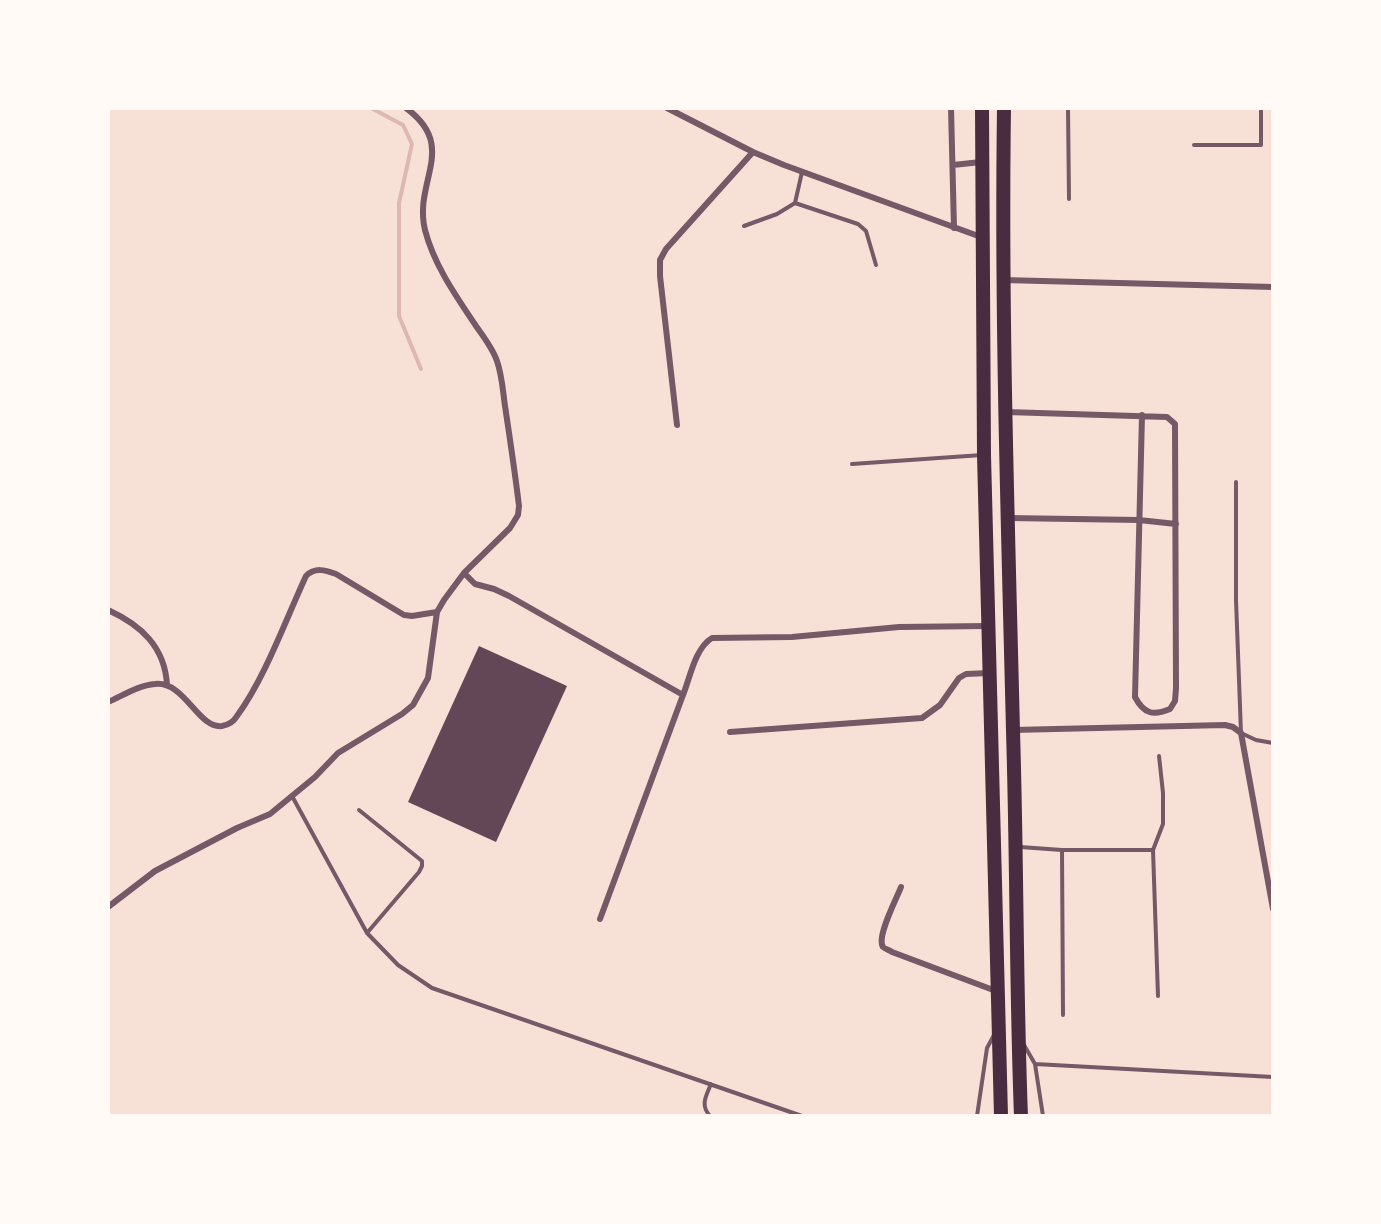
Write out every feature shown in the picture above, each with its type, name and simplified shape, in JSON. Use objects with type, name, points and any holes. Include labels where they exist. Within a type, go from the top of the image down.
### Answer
[{"type":"main road","points":[[982,108],[981,237],[987,626],[1001,1116]]},
{"type":"main road","points":[[1004,108],[1002,280],[1006,518],[1016,846],[1020,1116]]},
{"type":"street","points":[[108,907],[155,871],[237,828],[270,814],[315,777],[338,753],[394,720],[413,705],[428,678],[437,612],[464,573],[510,528],[518,515],[519,506],[497,360],[438,266],[428,240],[424,228],[423,210],[433,150],[430,135],[420,118],[406,108]]},
{"type":"street","points":[[667,108],[753,152],[981,237]]},
{"type":"street","points":[[951,108],[954,228]]},
{"type":"street","points":[[677,425],[660,260],[679,233],[753,152]]},
{"type":"street","points":[[953,165],[981,162]]},
{"type":"street","points":[[1002,280],[1273,287]]},
{"type":"street","points":[[1006,412],[1142,416],[1167,417],[1175,424],[1175,701],[1170,709],[1161,713],[1152,713],[1142,709],[1135,698],[1142,416]]},
{"type":"street","points":[[1006,518],[1139,520],[1176,524]]},
{"type":"street","points":[[108,702],[155,684],[167,685],[176,690],[212,724],[224,726],[233,721],[260,678],[306,576],[314,571],[326,570],[336,574],[404,615],[437,612]]},
{"type":"street","points":[[464,573],[475,584],[509,596],[683,695]]},
{"type":"street","points":[[108,610],[129,621],[147,635],[156,646],[166,672],[167,685]]},
{"type":"street","points":[[600,918],[705,642],[712,638],[792,637],[899,627],[987,626]]},
{"type":"street","points":[[730,732],[922,718],[940,705],[959,678],[966,674],[989,673]]},
{"type":"street","points":[[1013,730],[1225,725],[1233,727],[1241,733],[1273,909]]},
{"type":"street","points":[[901,887],[883,931],[881,940],[883,947],[996,991]]},
{"type":"lane","points":[[1068,108],[1069,199]]},
{"type":"lane","points":[[1194,145],[1261,145],[1261,108]]},
{"type":"lane","points":[[744,226],[777,214],[795,203],[802,172]]},
{"type":"lane","points":[[795,203],[858,224],[866,231],[876,265]]},
{"type":"lane","points":[[852,464],[984,455]]},
{"type":"lane","points":[[1236,482],[1236,600],[1241,733],[1256,740],[1273,743]]},
{"type":"lane","points":[[1158,996],[1153,850],[1163,824],[1163,793],[1159,756]]},
{"type":"lane","points":[[292,796],[367,933],[398,966],[432,988],[802,1116]]},
{"type":"lane","points":[[359,810],[422,861],[419,872],[367,933]]},
{"type":"lane","points":[[1016,846],[1062,850],[1153,850]]},
{"type":"lane","points":[[1062,850],[1063,1015]]},
{"type":"lane","points":[[1017,1022],[1021,1041],[1035,1064],[1043,1116]]},
{"type":"lane","points":[[977,1116],[987,1048],[998,1026]]},
{"type":"lane","points":[[1035,1064],[1273,1077]]},
{"type":"lane","points":[[710,1116],[704,1109],[704,1103],[711,1084]]},
{"type":"building","points":[[479,646],[567,686],[496,842],[408,802]]},
{"type":"waterway","points":[[371,108],[403,125],[412,144],[399,203],[399,316],[421,369]]}]
